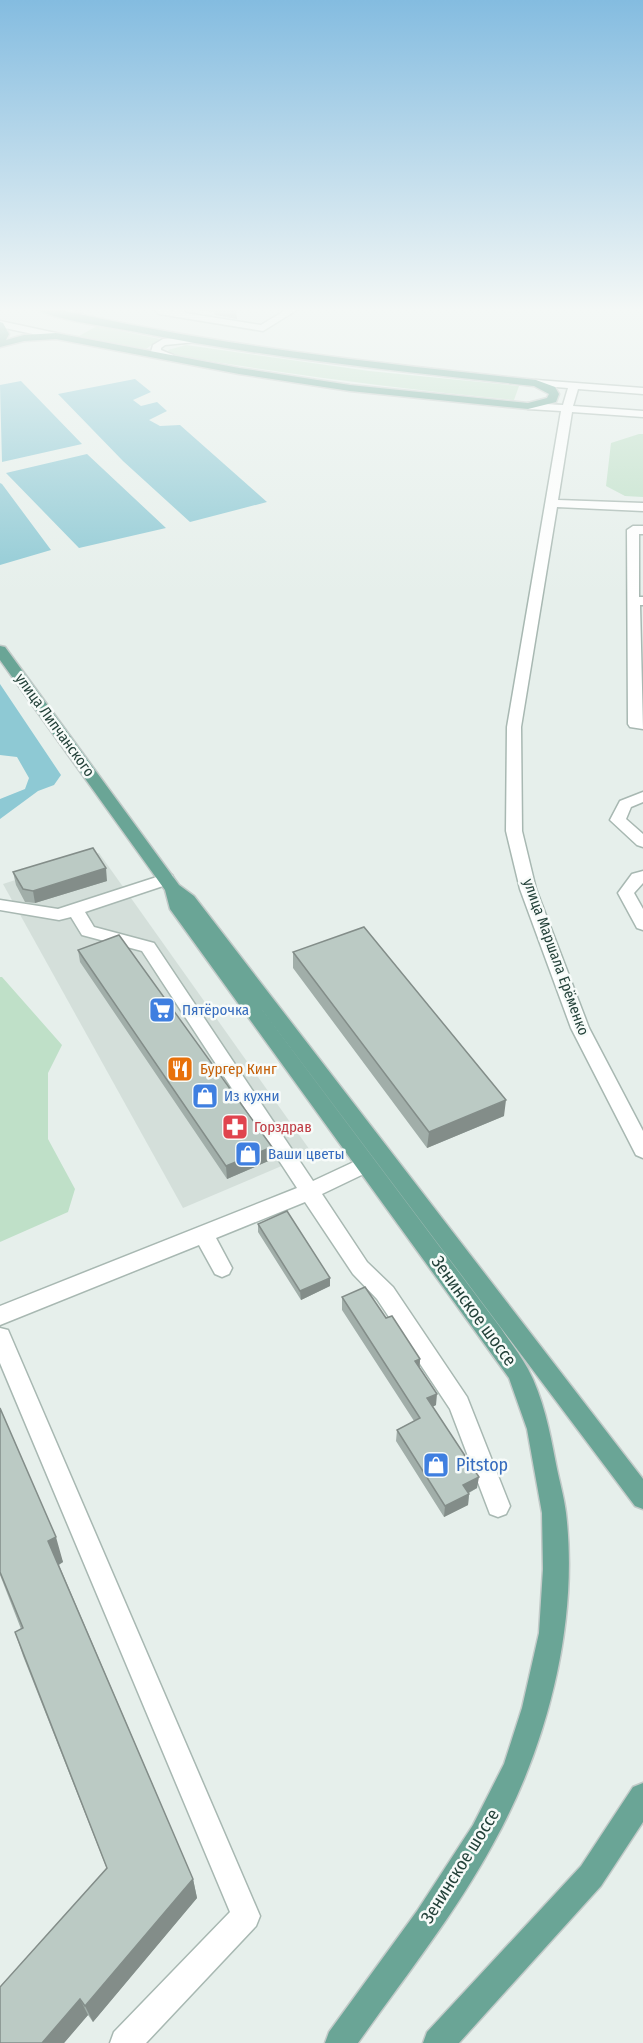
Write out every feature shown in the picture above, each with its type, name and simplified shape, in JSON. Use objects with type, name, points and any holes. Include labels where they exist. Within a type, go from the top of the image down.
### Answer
[{"type":"main road","points":[[502,403],[528,406],[539,403]]},
{"type":"main road","name":"улица Липчанского","points":[[0,650],[110,801]]},
{"type":"main road","name":"Зенинское шоссе","points":[[110,801],[170,884],[188,900],[643,1498]]},
{"type":"main road","name":"Зенинское шоссе","points":[[170,884],[176,905],[365,1165],[492,1334],[519,1374],[537,1429],[554,1513],[555,1569],[552,1633],[535,1708],[516,1769],[477,1845],[427,1921],[340,2043]]},
{"type":"main road","points":[[438,2043],[591,1876],[643,1797]]},
{"type":"street","name":"улица Маршала Ерёменко","points":[[569,403],[514,727],[514,831],[528,889],[580,1028],[643,1150]]},
{"type":"street","points":[[617,403],[640,414]]},
{"type":"street","points":[[528,406],[640,414]]},
{"type":"street","points":[[552,502],[643,507]]},
{"type":"street","points":[[643,530],[633,530],[638,601],[635,724],[643,724]]},
{"type":"street","points":[[643,797],[625,804],[618,820],[643,842]]},
{"type":"street","points":[[643,876],[638,878],[626,893],[643,924]]},
{"type":"street","points":[[0,905],[59,915],[170,884]]},
{"type":"street","points":[[75,910],[88,931],[148,947],[308,1192],[360,1268],[385,1293],[459,1404],[498,1506]]},
{"type":"street","points":[[0,1316],[308,1192],[365,1165]]},
{"type":"street","points":[[204,1234],[222,1268]]},
{"type":"street","points":[[0,1337],[246,1916],[125,2043]]},
{"type":"shaded area","points":[[99,853],[312,1153],[183,1208],[3,884]]},
{"type":"green space","points":[[643,434],[643,497],[625,496],[606,486],[611,443]]},
{"type":"green space","points":[[0,977],[62,1045],[48,1073],[48,1139],[75,1189],[68,1212],[0,1242]]},
{"type":"water","points":[[0,403],[43,403],[82,444],[2,462]]},
{"type":"water","points":[[67,403],[137,403],[141,406],[158,403],[167,411],[149,420],[160,426],[180,425],[267,502],[190,522],[123,461]]},
{"type":"water","points":[[87,454],[166,528],[79,548],[6,473]]},
{"type":"water","points":[[0,483],[2,484],[51,550],[0,565]]},
{"type":"water","points":[[0,684],[61,775],[54,785],[38,791],[0,819],[0,799],[25,789],[29,778],[17,757],[0,755]]},
{"type":"building","points":[[93,848],[106,868],[33,891],[23,889],[13,872]]},
{"type":"building","points":[[364,927],[506,1100],[429,1132],[293,952]]},
{"type":"building","points":[[119,935],[272,1147],[226,1166],[78,950]]},
{"type":"building","points":[[287,1211],[330,1278],[300,1291],[258,1224]]},
{"type":"building","points":[[365,1287],[386,1318],[392,1316],[420,1359],[415,1361],[437,1394],[427,1398],[479,1477],[463,1485],[469,1494],[445,1506],[397,1430],[420,1418],[342,1297]]},
{"type":"building","points":[[0,1408],[56,1537],[48,1541],[193,1879],[85,2006],[80,1999],[42,2043],[0,2043],[0,1987],[107,1868],[15,1632],[23,1628],[0,1572]]},
{"type":"place","name":"Пятёрочка","points":[[162,1010]]},
{"type":"place","name":"Бургер Кинг","points":[[180,1069]]},
{"type":"place","name":"Из кухни","points":[[205,1096]]},
{"type":"place","name":"Горздрав","points":[[235,1127]]},
{"type":"place","name":"Ваши цветы","points":[[248,1154]]},
{"type":"place","name":"Pitstop","points":[[436,1465]]}]
